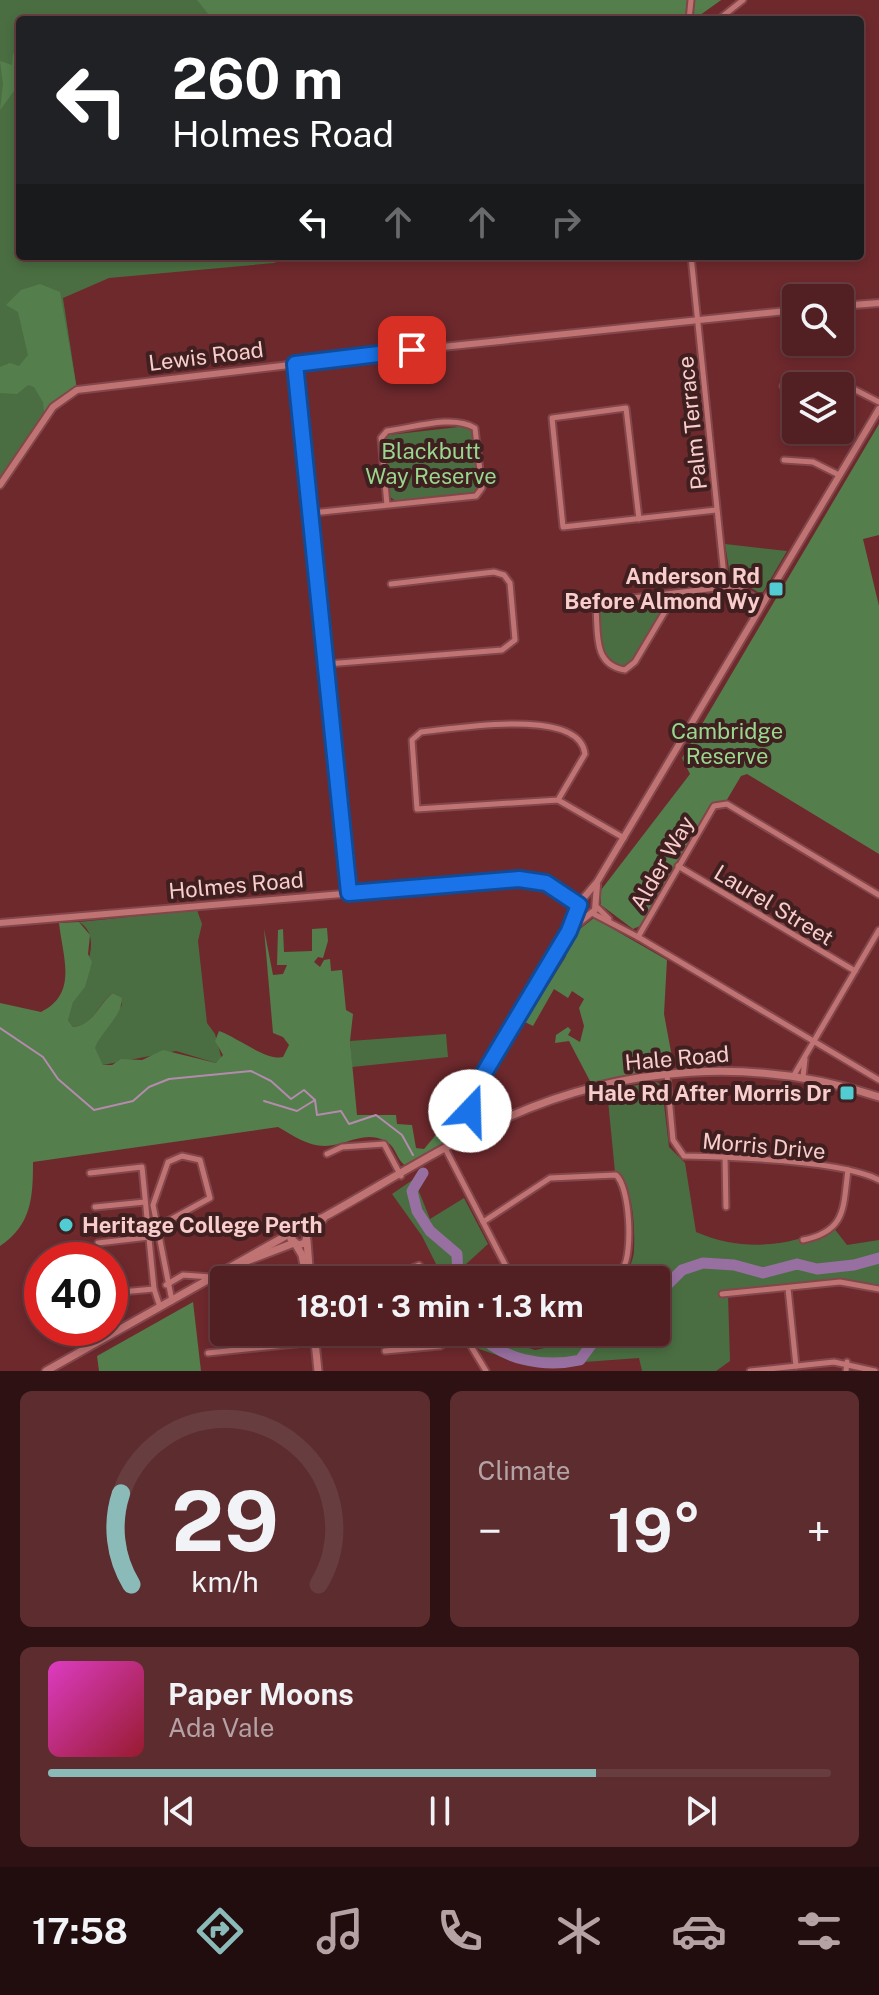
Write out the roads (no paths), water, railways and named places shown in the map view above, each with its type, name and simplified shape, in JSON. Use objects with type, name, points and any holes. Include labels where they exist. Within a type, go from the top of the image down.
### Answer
[{"type":"main road","name":"Hale Road","points":[[324,1217],[483,1128],[567,1094],[635,1077],[725,1070],[794,1075],[879,1097]]},
{"type":"main road","points":[[235,1266],[264,1245],[324,1217]]},
{"type":"main road","points":[[240,1263],[308,1237],[324,1217]]},
{"type":"main road","points":[[300,1227],[308,1237],[308,1266]]},
{"type":"main road","points":[[291,1233],[305,1266]]},
{"type":"main road","points":[[46,1371],[210,1280]]},
{"type":"main road","points":[[315,1346],[318,1371]]},
{"type":"street","points":[[723,16],[743,0]]},
{"type":"street","name":"Palm Terrace","points":[[691,260],[725,586]]},
{"type":"street","points":[[854,305],[879,303]]},
{"type":"street","name":"Lewis Road","points":[[0,485],[53,407],[70,393],[295,364],[782,312]]},
{"type":"street","points":[[295,364],[349,893]]},
{"type":"street","points":[[854,389],[879,402]]},
{"type":"street","points":[[639,519],[626,408],[552,418],[563,527],[639,519],[716,510]]},
{"type":"street","points":[[474,1134],[471,1103],[481,1080],[569,931],[582,902],[624,838],[879,409]]},
{"type":"street","points":[[312,513],[476,496],[482,488],[475,428],[467,422],[387,431],[381,438],[387,505]]},
{"type":"street","points":[[784,460],[813,462],[839,475]]},
{"type":"street","points":[[327,664],[502,650],[514,642],[510,583],[504,575],[494,572],[391,584]]},
{"type":"street","points":[[676,593],[635,662],[625,670],[606,662],[599,653],[596,608],[599,602],[725,586],[738,587],[764,602]]},
{"type":"street","points":[[558,800],[585,754],[582,743],[568,732],[543,723],[421,732],[412,740],[417,809],[558,800],[624,838]]},
{"type":"street","name":"Alder Way","points":[[638,937],[714,806],[727,804],[879,895]]},
{"type":"street","name":"Laurel Street","points":[[678,866],[855,971]]},
{"type":"street","name":"Holmes Road","points":[[0,923],[519,879],[546,883],[593,908]]},
{"type":"street","points":[[569,931],[593,908],[597,882]]},
{"type":"street","points":[[582,902],[583,913],[593,908]]},
{"type":"street","points":[[593,908],[613,923],[879,1080]]},
{"type":"street","points":[[794,1075],[879,930]]},
{"type":"street","points":[[803,1077],[807,1054]]},
{"type":"street","name":"Morris Drive","points":[[667,1074],[677,1150],[684,1156],[725,1157],[848,1170],[879,1180]]},
{"type":"street","points":[[481,1080],[478,1113],[483,1128]]},
{"type":"street","points":[[327,1154],[342,1147],[384,1144],[401,1176]]},
{"type":"street","points":[[446,1150],[506,1266]]},
{"type":"street","points":[[157,1227],[210,1198],[200,1160],[182,1156],[168,1162],[153,1205],[166,1285],[172,1302]]},
{"type":"street","points":[[725,1157],[726,1207]]},
{"type":"street","points":[[90,1173],[142,1167],[154,1289],[160,1308]]},
{"type":"street","points":[[803,1240],[828,1232],[839,1220],[848,1170]]},
{"type":"street","points":[[483,1222],[550,1178],[616,1175],[625,1189],[629,1254],[624,1266]]},
{"type":"street","points":[[95,1207],[145,1202]]},
{"type":"street","points":[[106,1242],[149,1237]]},
{"type":"street","points":[[166,1285],[183,1275],[210,1276]]},
{"type":"street","points":[[722,1294],[840,1282],[879,1289]]},
{"type":"street","points":[[788,1288],[796,1366]]},
{"type":"street","points":[[128,1291],[154,1289]]},
{"type":"street","points":[[208,1353],[276,1346]]},
{"type":"street","points":[[385,1351],[440,1346]]},
{"type":"street","points":[[471,1346],[486,1371]]},
{"type":"street","points":[[846,1371],[847,1362]]},
{"type":"street","points":[[750,1371],[847,1362],[875,1371]]},
{"type":"waterway","points":[[0,1028],[43,1057],[58,1079],[94,1110],[133,1101],[149,1087],[169,1079],[251,1071],[271,1081],[291,1099],[304,1090],[315,1100]]},
{"type":"waterway","points":[[264,1101],[297,1111],[315,1100],[317,1115],[341,1111],[349,1124],[376,1115],[402,1135],[413,1155]]},
{"type":"waterway","points":[[423,1173],[412,1191],[417,1211],[430,1231],[457,1254],[457,1266]]},
{"type":"waterway","points":[[670,1282],[682,1270],[703,1263],[734,1265],[763,1273],[797,1264],[817,1269],[854,1265],[879,1258]]},
{"type":"waterway","points":[[493,1346],[524,1360],[552,1363],[580,1360],[590,1346]]},
{"type":"place","name":"Anderson Rd Before Almond Wy","points":[[776,589]]},
{"type":"place","name":"Hale Rd After Morris Dr","points":[[847,1093]]},
{"type":"place","name":"Heritage College Perth","points":[[66,1225]]},
{"type":"park label","name":"Blackbutt Way Reserve","points":[[431,464]]},
{"type":"park label","name":"Cambridge Reserve","points":[[727,744]]}]
